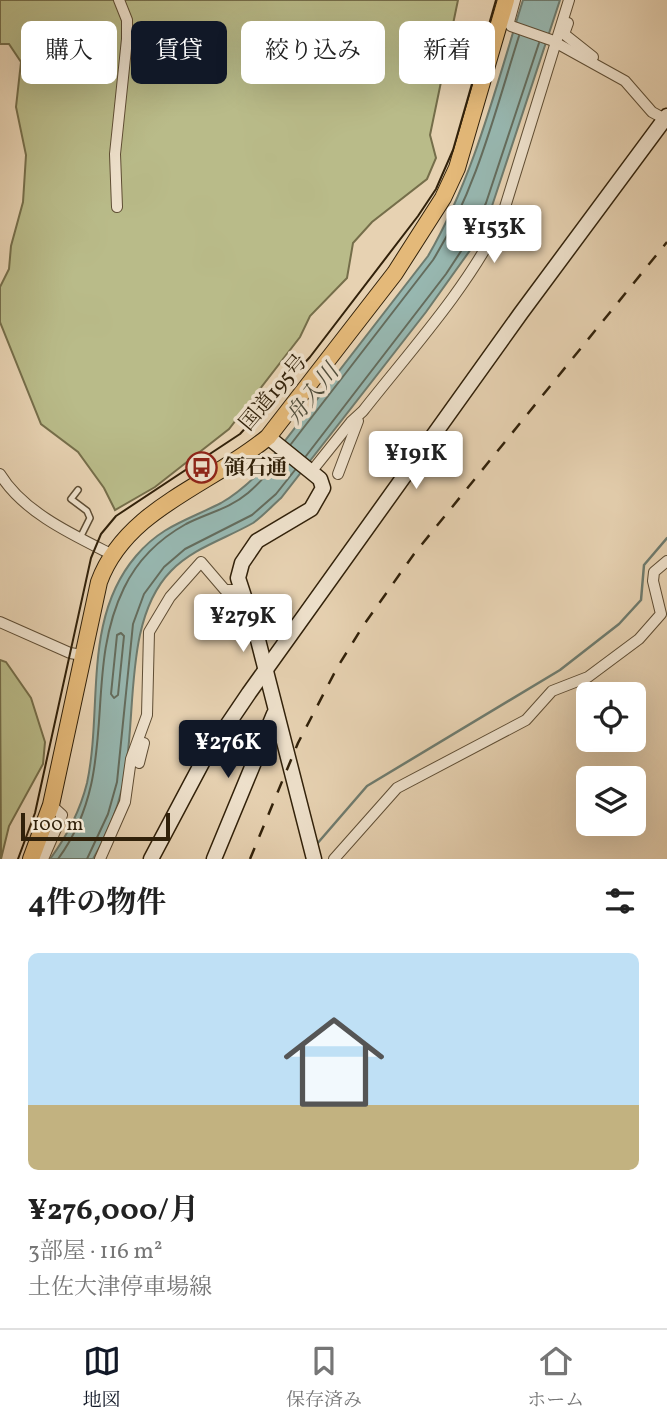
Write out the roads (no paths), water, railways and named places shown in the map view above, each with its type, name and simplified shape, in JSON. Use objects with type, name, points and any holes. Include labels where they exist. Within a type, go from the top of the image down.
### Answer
[{"type":"highway","name":"国道195号","points":[[31,859],[51,805],[99,582],[111,554],[136,525],[273,442],[395,274],[443,198],[457,168],[506,0]]},
{"type":"main road","points":[[151,859],[203,761],[521,313],[666,118]]},
{"type":"main road","points":[[273,442],[320,479],[323,488],[311,509],[257,541],[248,551],[238,578],[314,859]]},
{"type":"main road","points":[[214,859],[274,714]]},
{"type":"street","points":[[117,207],[115,154],[127,39],[127,20],[119,0]]},
{"type":"street","points":[[517,0],[509,22],[512,27],[554,42],[621,79]]},
{"type":"street","points":[[338,474],[353,429],[363,411],[466,280],[501,220],[569,0]]},
{"type":"street","points":[[576,0],[565,34],[568,40],[621,79],[652,112],[666,118]]},
{"type":"street","points":[[310,471],[363,411]]},
{"type":"street","points":[[0,474],[20,499],[79,538],[111,554]]},
{"type":"street","points":[[334,859],[397,788],[526,720],[552,691],[588,677],[639,639],[661,614],[653,581],[654,572],[667,561]]},
{"type":"street","points":[[139,763],[147,715],[149,632],[170,597],[201,562],[225,590],[242,590]]},
{"type":"street","points":[[0,622],[71,653],[82,655]]},
{"type":"street","points":[[100,859],[125,802],[131,759],[147,715]]},
{"type":"street","points":[[43,859],[62,814],[51,805]]},
{"type":"lane","points":[[78,490],[71,499],[86,511],[90,518],[79,538]]},
{"type":"water","points":[[523,0],[560,0],[492,206],[476,242],[426,312],[281,498],[253,523],[199,550],[180,563],[155,592],[138,644],[127,759],[121,795],[111,823],[93,859],[50,859],[72,823],[87,783],[101,636],[119,581],[136,556],[155,537],[227,499],[263,469],[428,256],[471,163]]},
{"type":"waterway","points":[[316,845],[367,786],[560,670],[619,624],[641,600],[644,565],[667,538]]},
{"type":"tram line","points":[[18,859],[35,813],[91,558],[101,534],[116,516],[240,434],[310,357],[418,216],[436,189],[453,150],[496,0]]},
{"type":"railway","points":[[250,859],[298,743],[337,668],[363,626],[414,554],[667,242]]},
{"type":"place","name":"領石通","points":[[201,468]]},
{"type":"water label","name":"舟入川","points":[[313,395]]}]
